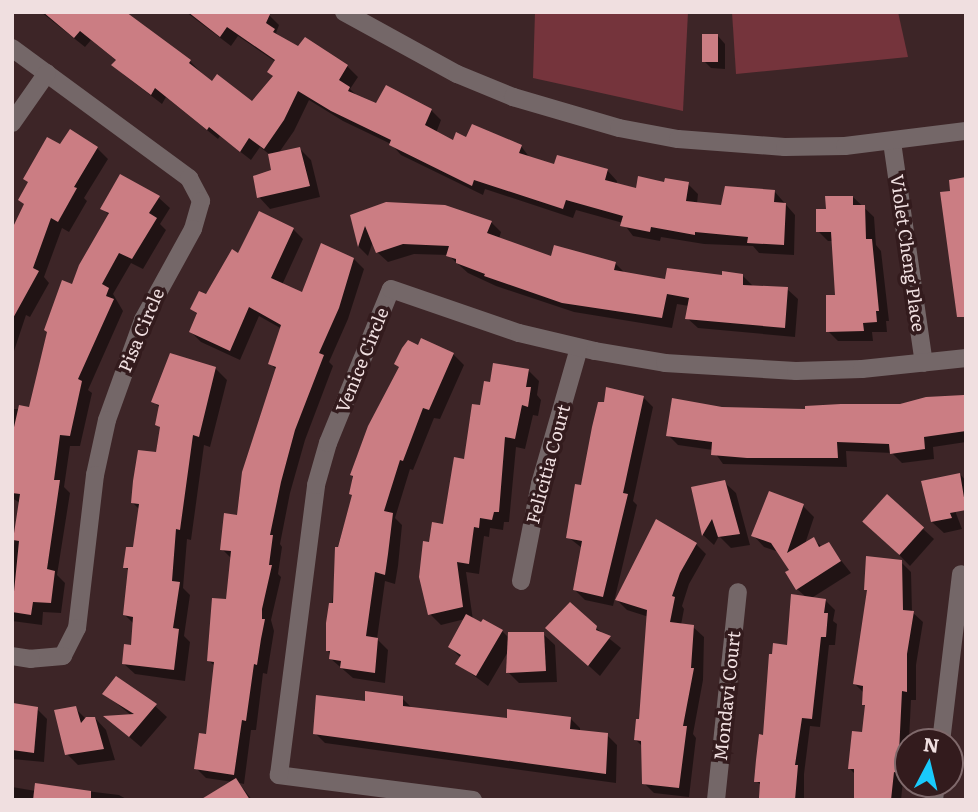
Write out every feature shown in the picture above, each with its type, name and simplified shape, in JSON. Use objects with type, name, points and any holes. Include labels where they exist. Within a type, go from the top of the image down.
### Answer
[{"type":"street","points":[[352,14],[457,74],[536,105],[619,128],[678,139],[762,146],[845,146],[966,131]]},
{"type":"street","name":"Pisa Circle","points":[[12,48],[189,178],[201,201],[193,229],[143,320],[107,420],[95,475],[77,628],[63,656],[31,659],[12,656]]},
{"type":"street","points":[[12,123],[47,73]]},
{"type":"street","name":"Violet Cheng Place","points":[[892,142],[924,363]]},
{"type":"street","name":"Venice Circle","points":[[473,800],[279,775],[316,485],[328,443],[391,289],[467,317],[579,348],[666,363],[796,371],[966,358]]},
{"type":"street","name":"Felicitia Court","points":[[520,581],[540,484],[579,348]]},
{"type":"street","points":[[943,728],[961,574]]},
{"type":"street","name":"Mondavi Court","points":[[716,800],[738,592]]},
{"type":"shaded area","points":[[535,12],[688,12],[683,111],[533,78]]},
{"type":"shaded area","points":[[732,12],[898,12],[908,57],[736,74]]},
{"type":"building","points":[[43,12],[126,12],[191,60],[189,63],[212,81],[217,74],[252,101],[273,76],[267,72],[275,60],[227,27],[220,37],[188,12],[271,12],[266,23],[275,29],[273,32],[298,46],[305,37],[348,65],[339,80],[350,87],[348,91],[376,103],[386,85],[432,109],[425,125],[453,140],[456,132],[466,137],[472,124],[522,145],[519,153],[554,164],[557,155],[608,169],[605,180],[636,188],[638,176],[664,182],[665,178],[689,182],[686,201],[721,205],[725,186],[775,190],[774,202],[786,203],[784,245],[747,243],[748,237],[695,232],[695,235],[651,227],[650,232],[620,226],[623,216],[566,200],[563,209],[474,180],[472,186],[389,145],[391,140],[331,111],[298,91],[284,120],[264,149],[249,138],[240,152],[209,127],[207,130],[155,88],[151,95],[111,65],[116,60],[80,31],[74,38]]},
{"type":"building","points":[[702,34],[718,34],[718,62],[702,62]]},
{"type":"building","points":[[70,129],[98,147],[74,187],[77,188],[58,222],[51,218],[33,268],[39,271],[12,320],[12,229],[24,204],[18,200],[28,182],[23,179],[47,137],[60,144]]},
{"type":"building","points":[[300,147],[310,186],[257,198],[253,176],[271,170],[268,154]]},
{"type":"building","points":[[120,174],[160,196],[149,213],[157,218],[132,259],[119,253],[102,284],[109,288],[106,296],[114,299],[78,379],[82,381],[70,436],[60,435],[54,480],[60,480],[47,569],[55,571],[51,603],[33,602],[31,615],[12,612],[19,541],[13,540],[20,494],[12,493],[12,436],[19,405],[29,407],[47,332],[44,330],[62,280],[72,284],[79,265],[109,213],[100,209]]},
{"type":"building","points":[[966,177],[966,317],[957,317],[940,192],[950,191],[949,180]]},
{"type":"building","points":[[825,196],[853,196],[853,205],[865,205],[866,239],[872,239],[879,311],[876,311],[877,322],[863,323],[864,331],[826,332],[826,295],[835,295],[831,232],[816,232],[816,209],[826,209]]},
{"type":"building","points":[[386,202],[445,205],[492,221],[487,233],[551,256],[554,245],[616,262],[614,270],[665,279],[667,268],[722,275],[722,271],[743,274],[743,285],[788,287],[785,328],[685,319],[689,298],[667,294],[662,318],[562,303],[484,276],[485,274],[456,263],[456,259],[446,256],[449,246],[403,244],[376,253],[365,226],[358,247],[350,215]]},
{"type":"building","points":[[259,211],[294,228],[271,278],[302,292],[321,243],[354,258],[339,308],[319,353],[324,355],[295,430],[281,482],[270,535],[273,535],[269,565],[272,565],[262,609],[262,619],[265,619],[257,665],[254,664],[246,721],[242,720],[234,775],[194,769],[199,733],[206,734],[214,662],[207,661],[212,598],[226,599],[231,551],[220,550],[224,513],[237,515],[242,472],[276,367],[268,364],[281,325],[249,307],[230,351],[189,332],[197,313],[190,309],[199,291],[206,294],[232,249],[238,253]]},
{"type":"building","points":[[421,338],[454,353],[429,410],[423,408],[403,461],[400,460],[384,511],[393,513],[385,575],[375,572],[366,636],[378,638],[375,673],[340,668],[341,661],[329,659],[330,651],[326,651],[326,623],[329,603],[333,603],[335,547],[338,547],[352,495],[349,494],[353,476],[350,475],[368,426],[399,367],[394,364],[402,348],[408,340],[418,345]]},
{"type":"building","points":[[170,353],[216,367],[199,437],[193,435],[180,530],[176,529],[172,581],[180,582],[173,628],[179,629],[174,670],[122,664],[124,644],[131,645],[133,617],[123,615],[128,568],[123,568],[126,547],[133,547],[139,504],[131,503],[133,481],[138,450],[156,452],[160,427],[155,425],[159,405],[151,402]]},
{"type":"building","points":[[493,363],[529,369],[526,387],[531,387],[528,407],[522,405],[515,439],[505,437],[499,512],[494,512],[492,520],[480,518],[479,528],[474,527],[469,564],[457,562],[463,607],[428,615],[419,577],[423,541],[429,542],[432,522],[443,524],[454,457],[464,459],[472,404],[480,405],[484,381],[490,382]]},
{"type":"building","points":[[606,387],[644,396],[623,493],[628,494],[603,597],[573,590],[582,541],[566,538],[575,484],[581,485],[598,402],[604,402]]},
{"type":"building","points":[[964,395],[966,431],[924,437],[925,449],[890,454],[889,444],[837,442],[838,458],[747,458],[711,455],[712,442],[666,436],[672,398],[722,407],[805,409],[805,406],[841,404],[900,404],[926,397]]},
{"type":"building","points":[[960,473],[966,510],[950,513],[952,518],[931,522],[921,481]]},
{"type":"building","points":[[725,480],[740,534],[718,537],[712,519],[702,536],[691,487]]},
{"type":"building","points":[[769,491],[804,504],[787,553],[814,537],[819,547],[829,542],[841,561],[796,590],[785,572],[789,570],[771,543],[751,536]]},
{"type":"building","points":[[887,494],[924,527],[899,555],[862,521]]},
{"type":"building","points":[[656,519],[697,543],[680,573],[672,596],[675,597],[670,622],[694,625],[691,668],[694,668],[683,726],[687,726],[679,788],[642,784],[641,741],[634,740],[636,719],[639,719],[647,610],[615,600]]},
{"type":"building","points":[[866,556],[902,560],[903,610],[914,611],[907,654],[907,692],[902,691],[900,728],[894,728],[891,800],[854,800],[854,769],[848,769],[852,731],[862,732],[865,705],[862,705],[863,686],[853,684],[867,590],[864,590]]},
{"type":"building","points":[[791,594],[826,599],[824,613],[828,613],[826,637],[821,637],[812,719],[802,718],[795,765],[798,765],[795,800],[775,800],[759,798],[760,782],[754,782],[759,734],[763,735],[769,654],[772,654],[773,643],[787,645]]},
{"type":"building","points":[[570,602],[597,626],[596,630],[611,636],[588,666],[545,628]]},
{"type":"building","points":[[466,614],[481,622],[483,619],[503,630],[476,676],[455,664],[461,655],[448,647]]},
{"type":"building","points":[[508,632],[544,632],[546,671],[506,673]]},
{"type":"building","points":[[116,676],[157,704],[129,737],[103,716],[134,714],[102,694]]},
{"type":"building","points":[[365,691],[403,696],[403,706],[507,718],[507,709],[571,717],[570,729],[608,733],[606,774],[313,734],[316,695],[365,701]]},
{"type":"building","points":[[13,703],[38,707],[34,753],[12,750]]},
{"type":"building","points":[[76,706],[81,723],[86,717],[95,717],[104,749],[65,755],[54,710]]},
{"type":"building","points":[[236,778],[250,800],[200,800]]},
{"type":"building","points":[[35,783],[91,791],[91,800],[33,800]]}]
